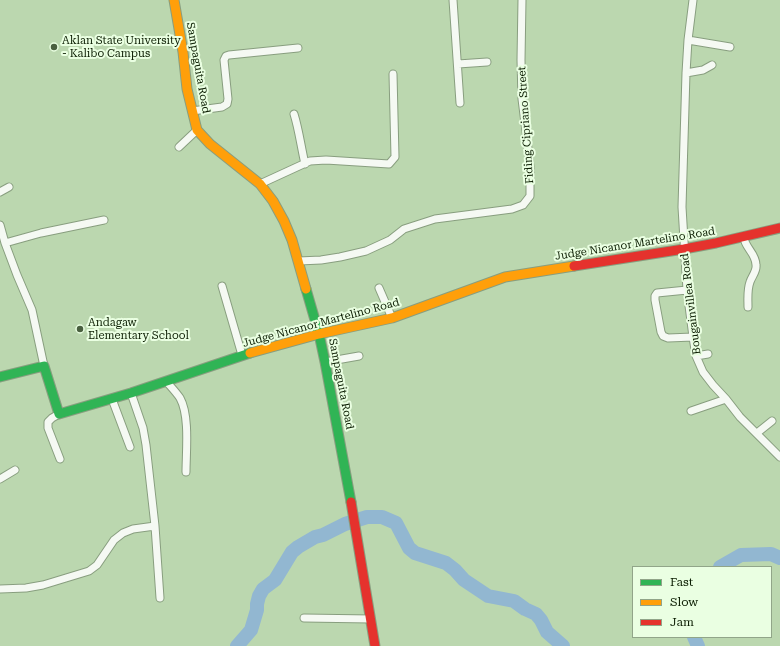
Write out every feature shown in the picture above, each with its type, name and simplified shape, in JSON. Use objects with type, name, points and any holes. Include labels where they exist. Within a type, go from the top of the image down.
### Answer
[{"type":"street","name":"Sampaguita Road","points":[[174,0],[183,52],[187,89],[197,130],[210,144],[260,184],[273,201],[284,221],[299,261],[326,362],[375,646]]},
{"type":"street","points":[[453,0],[460,103]]},
{"type":"street","name":"Fiding Cipriano Street","points":[[299,261],[328,259],[366,251],[390,240],[404,229],[435,219],[512,209],[523,205],[530,196],[530,167],[522,99],[522,0]]},
{"type":"street","name":"Bougainvillea Road","points":[[693,0],[686,72],[682,207],[687,290],[696,356],[703,372],[713,385],[726,398],[740,417],[780,457]]},
{"type":"street","points":[[688,40],[730,47]]},
{"type":"street","points":[[192,112],[222,107],[227,104],[228,99],[224,60],[226,56],[298,48]]},
{"type":"street","points":[[458,64],[487,62]]},
{"type":"street","points":[[686,72],[703,70],[712,65]]},
{"type":"street","points":[[260,184],[310,161],[326,160],[389,164],[395,157],[393,74]]},
{"type":"street","points":[[294,114],[299,130],[304,164]]},
{"type":"street","points":[[179,147],[197,130]]},
{"type":"street","points":[[0,192],[9,187]]},
{"type":"street","points":[[5,243],[41,232],[104,220]]},
{"type":"street","points":[[0,225],[17,275],[32,310],[44,366],[59,414],[48,422],[48,428],[60,459]]},
{"type":"street","name":"Judge Nicanor Martelino Road","points":[[59,414],[131,393],[242,355],[319,334],[392,318],[505,277],[684,249],[780,228]]},
{"type":"street","points":[[744,236],[744,241],[753,253],[757,267],[750,283],[748,307]]},
{"type":"street","points":[[222,286],[242,355]]},
{"type":"street","points":[[379,288],[392,318]]},
{"type":"street","points":[[687,290],[657,293],[655,300],[662,336],[668,338],[693,337]]},
{"type":"street","points":[[696,356],[708,354]]},
{"type":"street","points":[[326,362],[359,356]]},
{"type":"street","points":[[0,377],[44,366]]},
{"type":"street","points":[[166,381],[181,399],[184,411],[186,434],[186,472]]},
{"type":"street","points":[[131,393],[143,428],[146,445],[155,526],[160,598]]},
{"type":"street","points":[[691,411],[726,398]]},
{"type":"street","points":[[112,399],[130,447]]},
{"type":"street","points":[[757,433],[772,421]]},
{"type":"street","points":[[0,479],[15,470]]},
{"type":"street","points":[[0,589],[26,588],[43,585],[89,571],[97,565],[114,540],[123,533],[133,529],[155,526]]},
{"type":"street","points":[[304,618],[371,619]]},
{"type":"waterway","points":[[237,646],[251,630],[257,610],[259,596],[263,589],[275,580],[292,552],[315,537],[323,535],[345,524],[367,517],[382,517],[396,523],[409,548],[415,553],[446,563],[464,580],[488,596],[514,601],[525,609],[536,614],[547,632],[563,646]]},
{"type":"waterway","points":[[722,566],[741,555],[771,554],[780,558]]},
{"type":"waterway","points":[[694,638],[698,646]]},
{"type":"traffic: fast","points":[[306,289],[319,334],[325,362],[351,502]]},
{"type":"traffic: fast","points":[[0,377],[44,366],[59,414],[131,393],[250,353]]},
{"type":"traffic: slow","points":[[174,0],[183,52],[187,89],[197,130],[210,144],[260,184],[273,201],[292,240],[306,289]]},
{"type":"traffic: slow","points":[[250,353],[319,334],[392,318],[505,277],[574,266]]},
{"type":"traffic: jam","points":[[574,266],[684,249],[780,228]]},
{"type":"traffic: jam","points":[[351,502],[375,646]]},
{"type":"place","name":"Aklan State University - Kalibo Campus","points":[[54,47]]},
{"type":"place","name":"Andagaw Elementary School","points":[[80,329]]}]
